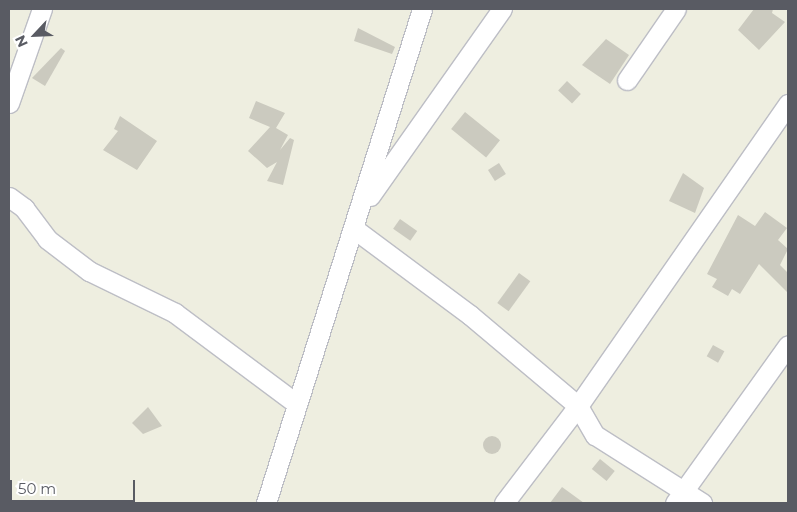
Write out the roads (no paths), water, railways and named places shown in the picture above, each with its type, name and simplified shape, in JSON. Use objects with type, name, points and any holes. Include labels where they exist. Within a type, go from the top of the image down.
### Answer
[{"type":"street","points":[[9,103],[42,9]]},
{"type":"street","points":[[266,503],[422,9]]},
{"type":"street","points":[[356,219],[502,9]]},
{"type":"street","points":[[627,80],[676,9]]},
{"type":"street","points":[[504,503],[578,406],[788,104]]},
{"type":"street","points":[[9,197],[24,208],[47,240],[89,271],[175,314],[296,404]]},
{"type":"street","points":[[356,219],[578,406],[595,435],[680,497],[702,503]]},
{"type":"street","points":[[680,497],[788,345]]}]
